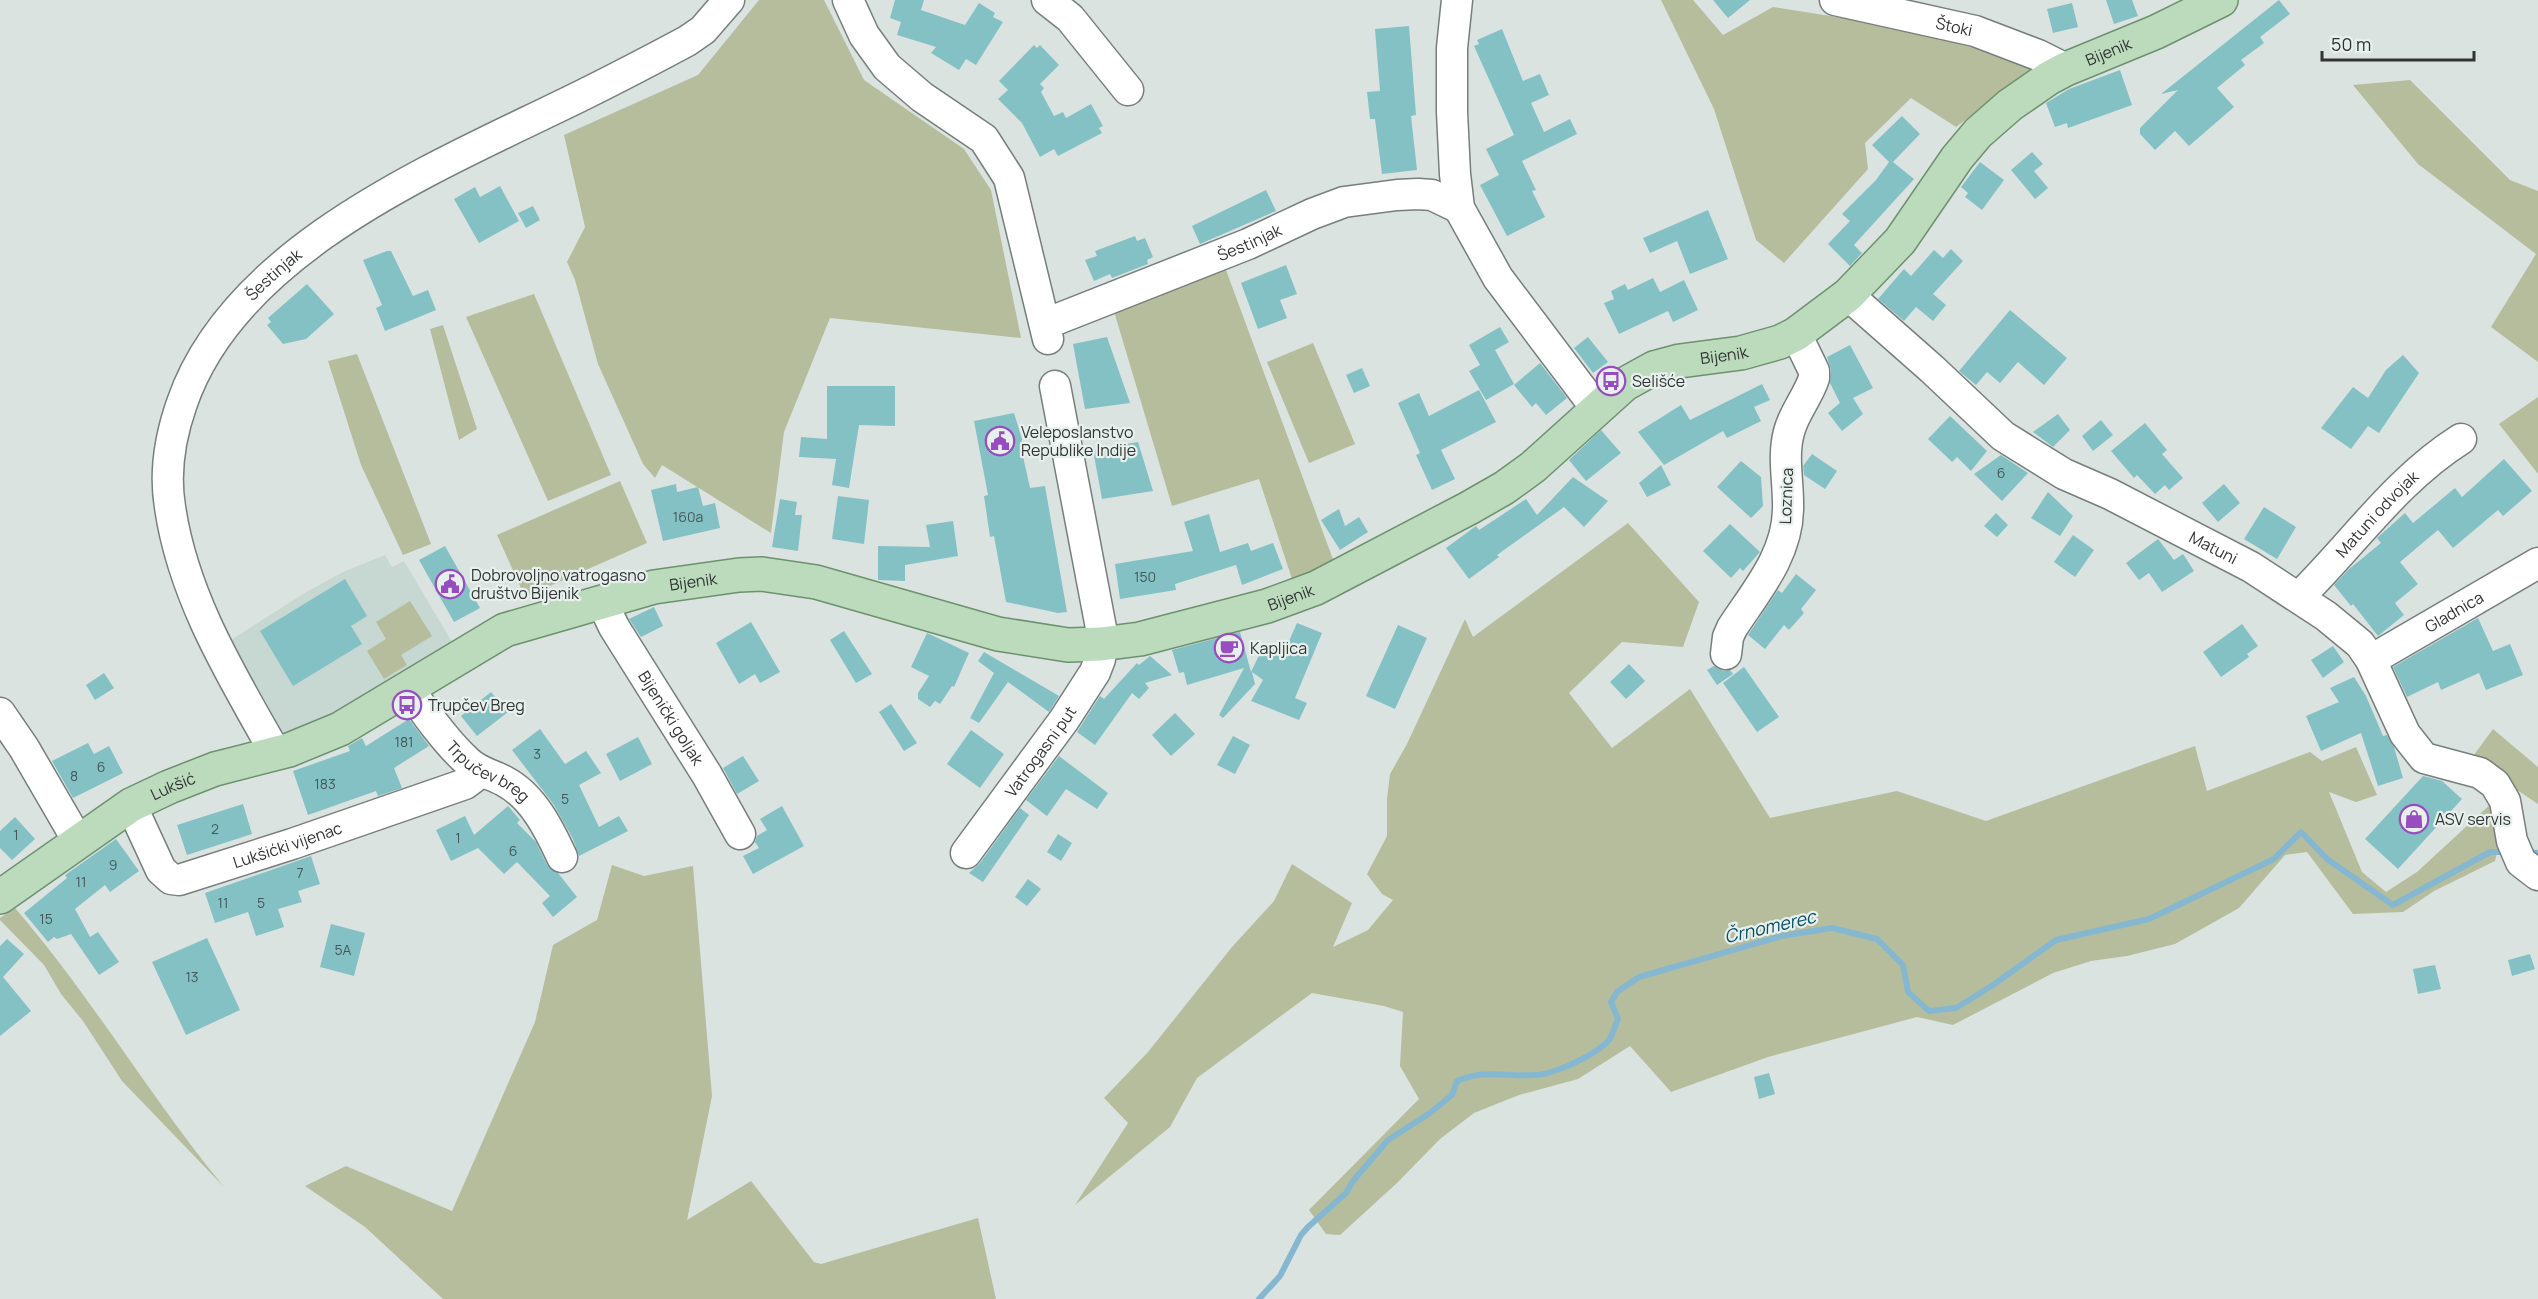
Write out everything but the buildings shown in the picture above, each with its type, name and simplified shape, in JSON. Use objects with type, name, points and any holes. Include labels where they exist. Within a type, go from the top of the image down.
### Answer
[{"type":"main road","name":"Bijenik","points":[[276,754],[340,729],[409,689],[488,638],[505,630],[672,583],[762,574],[827,585],[998,634],[1068,645],[1140,639],[1267,606],[1316,588],[1382,555],[1504,488],[1533,467],[1625,384],[1654,368],[1680,361],[1741,353],[1780,342],[1796,334],[1848,294],[1900,241],[1937,185],[1978,134],[2010,105],[2066,69],[2156,32],[2221,0]]},
{"type":"main road","name":"Lukšić","points":[[0,897],[131,805],[215,769],[276,754]]},
{"type":"street","name":"Šestinjak","points":[[276,754],[218,649],[185,575],[175,534],[168,488],[168,454],[173,427],[196,366],[231,315],[252,292],[314,240],[441,165],[687,41],[703,30],[729,0]]},
{"type":"street","name":"Šestinjak","points":[[848,0],[864,35],[886,67],[922,97],[984,139],[1009,178],[1047,331],[1344,202],[1418,194],[1432,195],[1459,208]]},
{"type":"street","points":[[1047,0],[1070,18],[1128,90]]},
{"type":"street","points":[[1457,0],[1452,48],[1452,112],[1459,208],[1498,278],[1596,408]]},
{"type":"street","name":"Štoki","points":[[1835,0],[1975,31],[2038,55],[2066,69]]},
{"type":"street","name":"Matuni","points":[[1848,294],[2003,436],[2064,474],[2110,494],[2251,567],[2299,597],[2360,645],[2371,660],[2405,734],[2424,758],[2480,773],[2495,784],[2508,811],[2524,861]]},
{"type":"street","name":"Loznica","points":[[1726,654],[1728,636],[1732,628],[1774,564],[1784,540],[1788,512],[1786,469],[1789,432],[1814,378],[1814,371],[1796,334]]},
{"type":"street","points":[[1055,386],[1101,628],[1101,644]]},
{"type":"street","name":"Matuni odvojak","points":[[2299,597],[2346,549],[2400,488],[2436,456],[2461,439]]},
{"type":"street","name":"Gladnica","points":[[2371,660],[2538,563]]},
{"type":"street","name":"Bijenički goljak","points":[[602,602],[614,627],[707,775],[740,834]]},
{"type":"street","name":"Vatrogasni put","points":[[966,853],[1085,689],[1095,672],[1101,644]]},
{"type":"street","name":"Trpučev breg","points":[[409,689],[457,751],[481,772],[504,781],[524,795],[541,818],[562,857]]},
{"type":"street","points":[[0,713],[24,748],[78,841]]},
{"type":"street","name":"Lukšićki vijenac","points":[[131,805],[162,870],[171,879],[179,880],[311,838],[465,784],[481,772]]},
{"type":"shaded area","points":[[385,555],[392,567],[404,561],[452,642],[383,688],[334,715],[281,736],[226,643],[308,591],[345,571]]},
{"type":"green space","points":[[759,0],[824,0],[864,80],[964,149],[991,190],[1021,338],[830,318],[784,432],[771,533],[662,465],[655,478],[643,464],[598,364],[575,280],[567,262],[585,227],[564,135],[698,75]]},
{"type":"green space","points":[[1661,0],[1693,0],[1723,35],[1773,7],[1913,29],[2036,67],[1956,127],[1911,98],[1865,143],[1868,169],[1784,263],[1756,240],[1714,109]]},
{"type":"green space","points":[[2410,80],[2510,180],[2538,191],[2538,362],[2491,327],[2536,254],[2418,164],[2353,85]]},
{"type":"green space","points":[[1223,262],[1334,562],[1292,579],[1259,479],[1172,506],[1113,308]]},
{"type":"green space","points":[[534,294],[611,475],[548,501],[466,317]]},
{"type":"green space","points":[[443,325],[477,429],[459,440],[430,329]]},
{"type":"green space","points":[[1313,343],[1355,444],[1309,463],[1267,362]]},
{"type":"green space","points":[[357,354],[431,544],[403,555],[361,465],[328,361]]},
{"type":"green space","points":[[2538,397],[2538,474],[2499,424]]},
{"type":"green space","points":[[620,481],[647,543],[525,597],[497,535]]},
{"type":"green space","points":[[1628,523],[1699,602],[1683,647],[1622,642],[1569,693],[1612,748],[1690,689],[1770,818],[1897,791],[1986,821],[2195,746],[2207,791],[2310,752],[2322,761],[2356,747],[2377,795],[2356,802],[2329,792],[2362,872],[2386,892],[2417,872],[2494,801],[2502,831],[2495,861],[2434,891],[2403,912],[2353,914],[2307,852],[2285,855],[2239,908],[2175,944],[2127,956],[2091,961],[2053,973],[1953,1025],[1917,1017],[1768,1057],[1671,1092],[1630,1046],[1578,1079],[1519,1095],[1474,1113],[1440,1139],[1397,1183],[1340,1235],[1326,1234],[1309,1210],[1419,1099],[1400,1066],[1403,1012],[1384,1006],[1312,993],[1197,1078],[1170,1127],[1075,1205],[1128,1123],[1104,1098],[1148,1052],[1232,947],[1274,901],[1292,864],[1352,903],[1333,947],[1368,930],[1393,900],[1382,894],[1367,874],[1387,836],[1390,774],[1407,744],[1465,619],[1473,637]]},
{"type":"green space","points":[[410,601],[432,636],[401,655],[407,665],[384,679],[367,651],[386,639],[376,622]]},
{"type":"green space","points":[[2493,729],[2538,767],[2538,804],[2471,759]]},
{"type":"green space","points":[[612,865],[644,876],[693,866],[712,1096],[687,1220],[751,1181],[814,1262],[821,1264],[978,1218],[996,1299],[443,1299],[365,1227],[305,1186],[346,1166],[452,1211],[535,1022],[553,945],[597,920]]},
{"type":"green space","points":[[15,908],[69,976],[171,1118],[224,1187],[122,1081],[83,1021],[61,994],[44,965],[0,920]]},
{"type":"waterway","name":"Črnomerec","points":[[1259,1299],[1280,1276],[1301,1235],[1308,1227],[1346,1193],[1353,1181],[1388,1140],[1430,1113],[1452,1095],[1457,1081],[1486,1074],[1542,1074],[1585,1058],[1603,1046],[1610,1038],[1618,1019],[1611,1002],[1617,992],[1639,977],[1782,936],[1832,928],[1877,939],[1903,965],[1908,992],[1929,1011],[1956,1008],[2056,940],[2149,919],[2274,859],[2301,832],[2327,859],[2393,905],[2490,852],[2506,852]]},
{"type":"waterway","name":"Črnomerec","points":[[2525,852],[2538,853]]},
{"type":"place","name":"Selišće","points":[[1611,381]]},
{"type":"place","name":"Veleposlanstvo Republike Indije","points":[[1000,441]]},
{"type":"place","name":"Dobrovoljno vatrogasno društvo Bijenik","points":[[450,584]]},
{"type":"place","name":"Kapljica","points":[[1229,648]]},
{"type":"place","name":"Trupčev Breg","points":[[407,705]]},
{"type":"place","name":"ASV servis","points":[[2414,819]]}]
